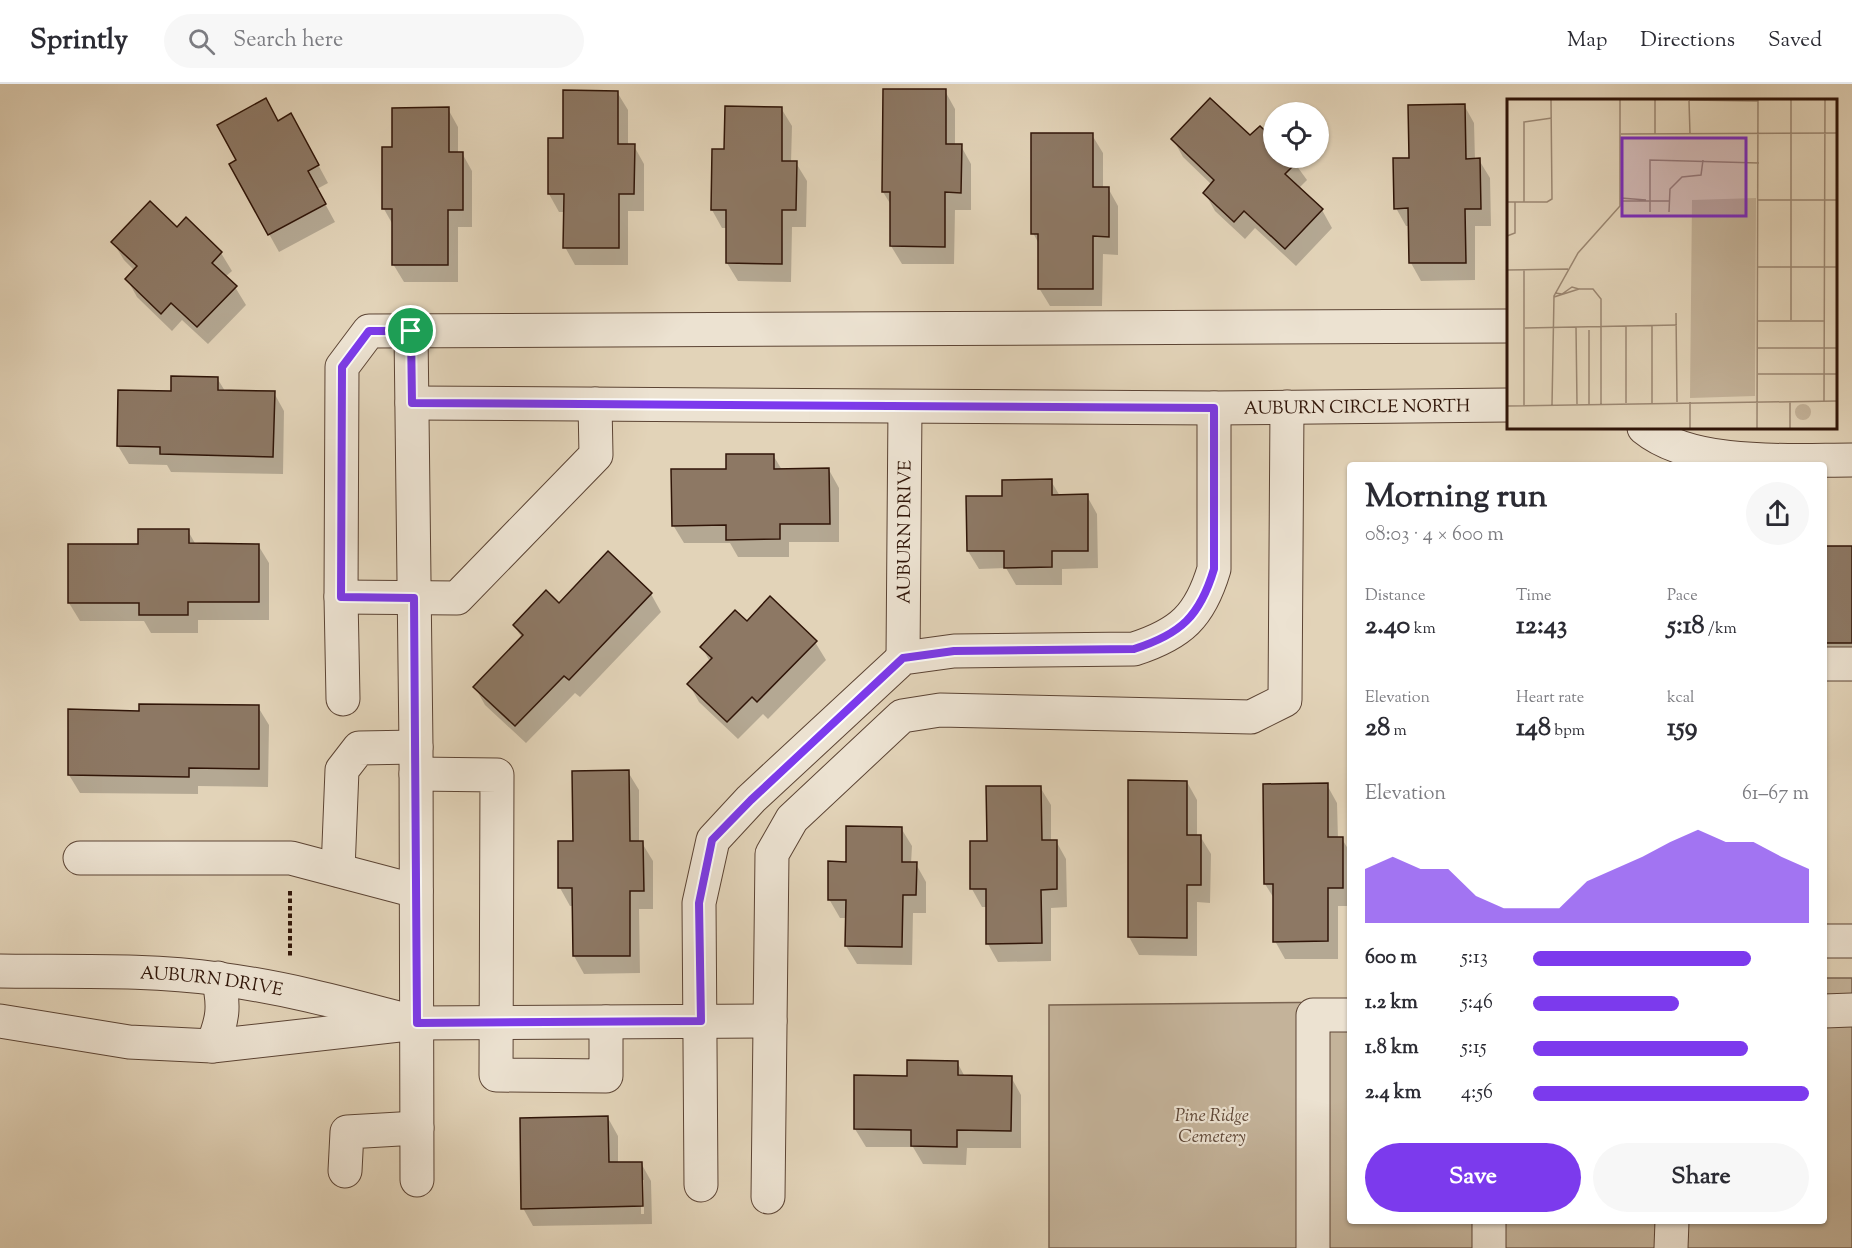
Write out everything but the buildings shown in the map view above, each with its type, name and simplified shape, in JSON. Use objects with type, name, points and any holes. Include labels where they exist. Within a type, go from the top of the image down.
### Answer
[{"type":"street","points":[[343,699],[342,367],[369,331],[1507,326]]},
{"type":"street","points":[[411,331],[416,761],[417,1180]]},
{"type":"street","name":"AUBURN CIRCLE NORTH","points":[[412,403],[1214,408],[1507,405]]},
{"type":"street","points":[[341,597],[457,598],[596,455],[595,404]]},
{"type":"street","name":"AUBURN DRIVE","points":[[903,658],[904,407]]},
{"type":"street","points":[[768,1197],[772,854],[792,819],[902,716],[940,710],[1251,717],[1285,700],[1287,407]]},
{"type":"street","points":[[701,1185],[699,903],[712,840],[751,800],[903,658],[954,651],[1134,649],[1157,642],[1178,629],[1195,612],[1208,592],[1214,569],[1214,408]]},
{"type":"street","points":[[1646,429],[1676,444],[1712,454],[1754,460],[1852,460]]},
{"type":"street","points":[[1827,664],[1852,664]]},
{"type":"street","points":[[338,870],[342,770],[359,748],[416,761],[497,775],[496,1075],[606,1076],[606,1022]]},
{"type":"street","points":[[80,858],[291,858],[416,891]]},
{"type":"street","points":[[1827,941],[1852,941]]},
{"type":"street","name":"AUBURN DRIVE","points":[[0,971],[127,972],[218,978],[305,993],[417,1023]]},
{"type":"street","points":[[212,1046],[221,1025],[223,1001],[218,978]]},
{"type":"street","points":[[1827,1011],[1852,1011]]},
{"type":"street","points":[[1313,1248],[1313,1015],[1347,1015]]},
{"type":"street","name":"AUBURN DRIVE","points":[[0,1021],[129,1042],[212,1046],[417,1023],[770,1021]]},
{"type":"street","points":[[345,1171],[347,1132],[417,1128]]},
{"type":"street","points":[[1489,1224],[1489,1248]]},
{"type":"street","points":[[1671,1224],[1671,1248]]},
{"type":"path","points":[[290,880],[290,962]]},
{"type":"green space","name":"Pine Ridge Cemetery","points":[[1827,978],[1852,978],[1852,1248],[1049,1248],[1049,1005],[1347,1002],[1347,1224],[1827,1224]]},
{"type":"route","points":[[369,331],[411,331],[412,403],[1214,408],[1214,569],[1208,592],[1195,612],[1178,629],[1157,642],[1134,649],[954,651],[903,658],[751,800],[712,840],[699,903],[701,1021],[417,1023],[414,598],[341,597],[342,367],[369,331]]}]
